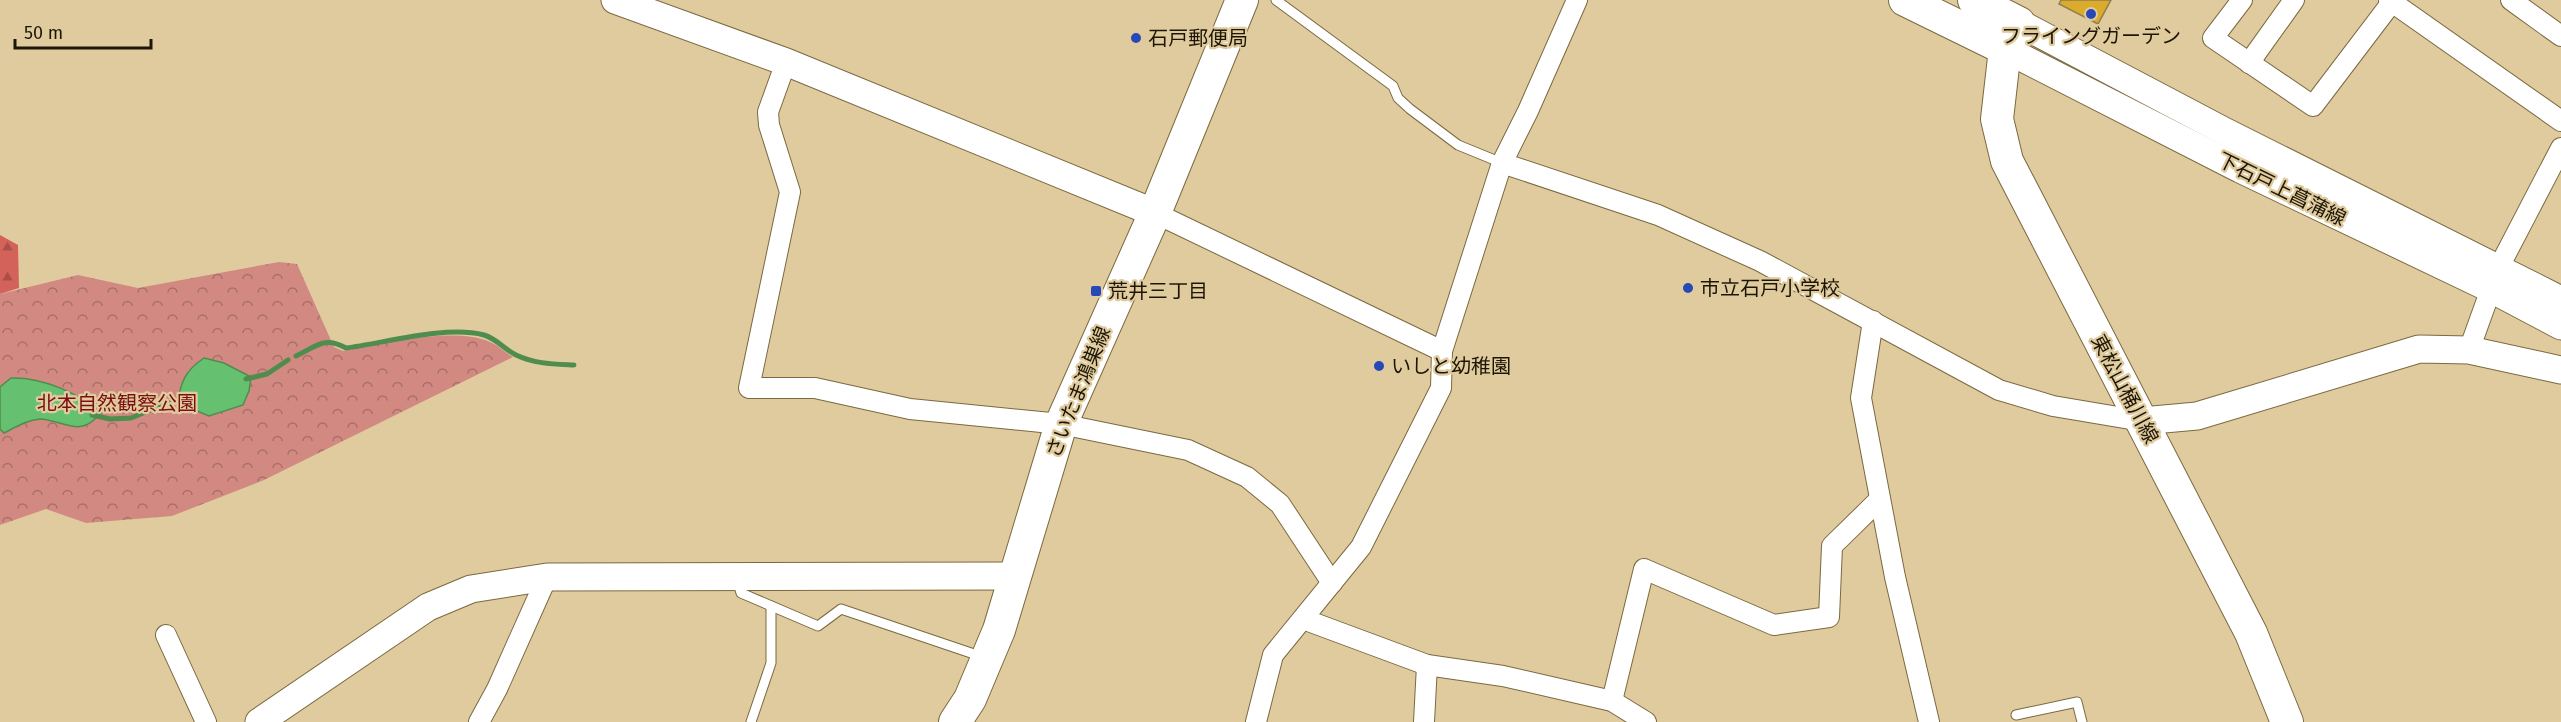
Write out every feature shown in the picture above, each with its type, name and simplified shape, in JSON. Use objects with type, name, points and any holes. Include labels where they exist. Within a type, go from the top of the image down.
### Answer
[{"type":"main road","name":"さいたま鴻巣線","points":[[955,722],[970,699],[999,630],[1061,424],[1155,213],[1242,0]]},
{"type":"main road","points":[[1905,0],[2012,36]]},
{"type":"main road","points":[[1974,0],[2012,36]]},
{"type":"main road","name":"東松山桶川線","points":[[2012,36],[1997,119],[2007,161],[2251,633],[2288,722]]},
{"type":"street","points":[[615,0],[786,62],[1155,213],[1442,351]]},
{"type":"street","points":[[1256,722],[1272,656],[1361,547],[1441,388],[1442,351],[1502,163],[1528,111],[1577,0]]},
{"type":"street","points":[[2242,0],[2213,38],[2313,106],[2390,1],[2561,121]]},
{"type":"street","points":[[2249,63],[2295,0]]},
{"type":"street","points":[[2511,0],[2561,36]]},
{"type":"street","name":"下石戸上菖蒲線","points":[[2012,36],[2224,131],[2495,279],[2561,326]]},
{"type":"street","points":[[786,62],[768,112],[769,125],[790,192],[749,388],[815,388],[910,409],[1061,424],[1188,450],[1247,477],[1280,504],[1332,582]]},
{"type":"street","points":[[2469,350],[2495,279],[2561,148]]},
{"type":"street","points":[[1502,163],[1658,215],[1760,261],[1999,390],[2053,406],[2142,421],[2197,416],[2419,349],[2469,350],[2561,370]]},
{"type":"street","name":"下石戸上菖蒲線","points":[[2495,279],[2561,300]]},
{"type":"street","points":[[1873,321],[1861,398],[1894,577],[1929,722]]},
{"type":"street","points":[[1612,701],[1644,569],[1774,625],[1829,617],[1832,546],[1880,499]]},
{"type":"street","points":[[259,722],[428,607],[471,589],[547,577],[1014,576]]},
{"type":"street","points":[[478,722],[497,689],[547,577]]},
{"type":"street","points":[[1303,619],[1427,664],[1503,676],[1612,701],[1646,722]]},
{"type":"street","points":[[166,635],[206,722]]},
{"type":"street","points":[[1425,722],[1427,664]]},
{"type":"lane","points":[[1276,0],[1393,86],[1398,98],[1410,110],[1458,146],[1502,163]]},
{"type":"lane","points":[[737,577],[741,593],[818,626],[841,609],[977,655]]},
{"type":"lane","points":[[751,722],[771,663],[771,606]]},
{"type":"lane","points":[[2016,715],[2077,702],[2082,722]]},
{"type":"green space","points":[[0,235],[18,245],[19,288],[0,294]]},
{"type":"green space","name":"北本自然観察公園","points":[[279,262],[297,264],[334,347],[343,351],[417,338],[457,336],[490,342],[513,357],[264,480],[172,516],[86,523],[46,509],[0,525],[0,294],[78,275],[138,288]]},
{"type":"shaded area","points":[[204,358],[224,363],[251,377],[249,391],[243,405],[209,416],[178,403],[185,377]]},
{"type":"shaded area","points":[[11,378],[47,383],[82,399],[101,413],[86,425],[75,427],[40,419],[26,422],[4,433],[0,429],[0,387]]},
{"type":"building","name":"フライングガーデン","points":[[2061,0],[2111,0],[2098,24],[2059,4]]},
{"type":"waterway","points":[[296,356],[326,343],[338,344],[346,348],[434,333],[469,332],[489,337],[523,358],[544,363],[574,365]]},
{"type":"waterway","points":[[246,379],[267,374],[288,360]]},
{"type":"waterway","points":[[92,415],[110,419],[131,418],[185,396]]},
{"type":"place","name":"フライングガーデン","points":[[2091,14]]},
{"type":"place","name":"石戸郵便局","points":[[1136,38]]},
{"type":"place","name":"市立石戸小学校","points":[[1688,288]]},
{"type":"place","name":"荒井三丁目","points":[[1096,291]]},
{"type":"place","name":"いしと幼稚園","points":[[1379,366]]}]
